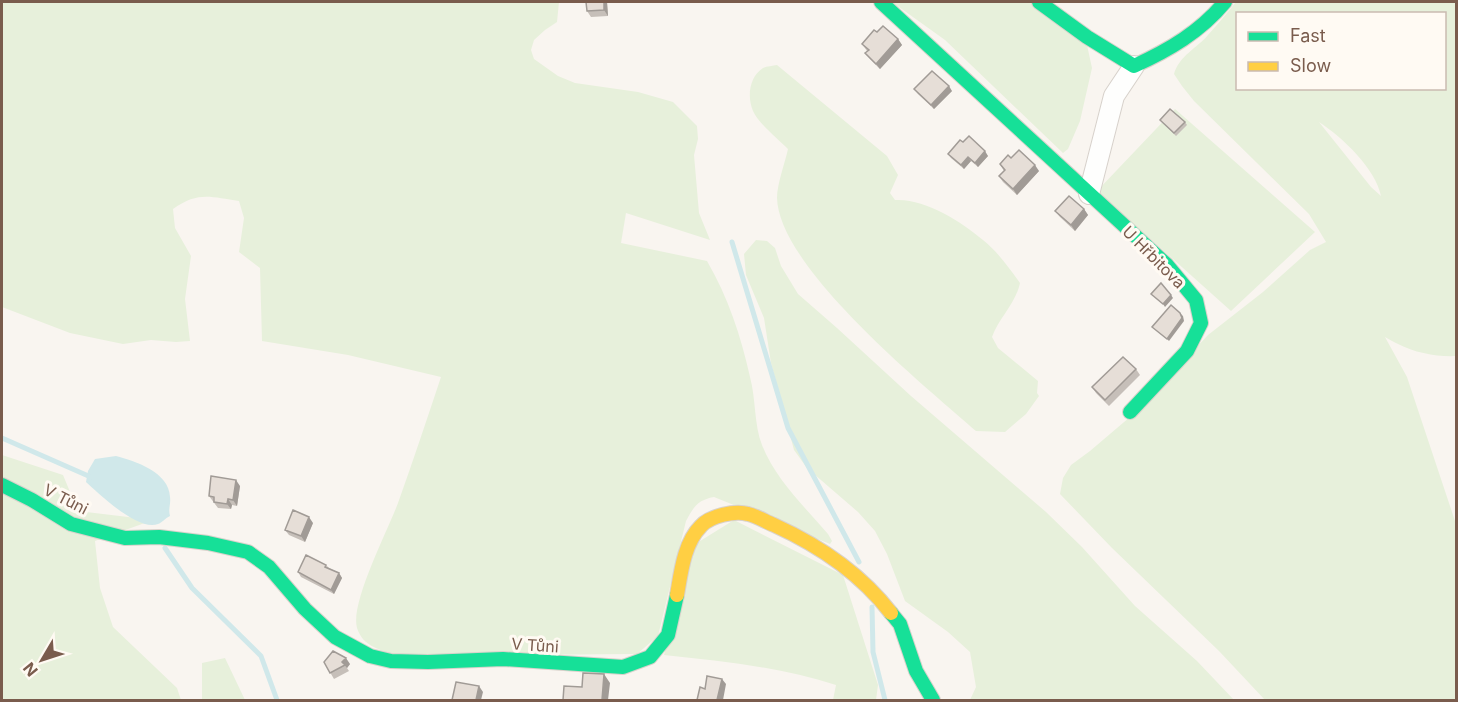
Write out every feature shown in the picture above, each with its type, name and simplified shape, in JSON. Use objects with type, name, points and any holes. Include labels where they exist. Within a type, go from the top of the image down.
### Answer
[{"type":"street","name":"U Hřbitova","points":[[881,2],[1167,265],[1196,300],[1201,323],[1186,351],[1130,412]]},
{"type":"street","points":[[1039,2],[1134,66]]},
{"type":"street","points":[[1089,194],[1114,96],[1134,66],[1168,51],[1198,30],[1225,2]]},
{"type":"street","name":"V Tůni","points":[[2,485],[71,524],[125,538],[159,537],[208,543],[248,552],[269,567],[305,609],[335,637],[370,656],[390,661],[503,659],[623,667],[650,657],[668,634],[686,550],[701,525],[720,515],[747,513],[795,535],[849,570],[882,601],[900,624],[916,670],[933,700]]},
{"type":"green space","points":[[2,2],[559,2],[557,22],[534,40],[531,50],[534,59],[558,76],[575,83],[638,92],[673,102],[697,126],[698,139],[694,155],[699,213],[710,240],[626,213],[621,243],[707,261],[733,317],[742,347],[752,385],[762,445],[783,481],[832,541],[830,544],[714,497],[697,504],[686,521],[658,636],[637,654],[396,656],[368,643],[357,628],[356,617],[359,602],[371,566],[398,503],[441,377],[348,355],[262,341],[260,268],[239,252],[244,218],[239,201],[205,197],[182,203],[173,209],[175,228],[191,256],[185,299],[190,341],[151,340],[123,344],[70,333],[2,307]]},
{"type":"green space","points":[[892,2],[1030,2],[1087,45],[1092,68],[1080,121],[1068,149],[1063,153],[945,40]]},
{"type":"green space","points":[[1236,2],[1456,2],[1456,356],[1419,352],[1385,337],[1407,377],[1456,524],[1456,700],[1265,700],[1219,651],[1112,548],[1060,494],[1063,478],[1071,465],[1137,411],[1208,335],[1263,292],[1310,250],[1326,242],[1309,214],[1194,101],[1174,74],[1184,57],[1204,40]],"holes":[[[1319,122],[1338,136],[1365,165],[1378,186],[1381,196],[1371,187]]]},
{"type":"green space","points":[[777,65],[887,156],[898,175],[890,193],[895,200],[906,200],[930,207],[964,225],[993,249],[1020,283],[1015,297],[992,337],[998,348],[1038,381],[1039,396],[1026,414],[1005,432],[976,431],[858,324],[827,291],[802,258],[784,226],[777,198],[788,149],[760,121],[753,111],[750,100],[750,88],[758,72],[765,67]]},
{"type":"green space","points":[[1175,109],[1315,232],[1231,311],[1097,191]]},
{"type":"green space","points":[[756,240],[767,241],[775,248],[781,266],[798,294],[911,396],[1046,512],[1082,547],[1135,606],[1197,661],[1234,700],[970,700],[976,687],[970,652],[948,632],[905,601],[887,554],[875,531],[858,512],[807,468],[794,450],[771,363],[764,318],[746,275],[744,254]]},
{"type":"green space","points":[[2,455],[63,475],[78,511],[153,520],[95,541],[100,588],[113,627],[177,688],[181,700],[2,700]]},
{"type":"green space","points":[[734,520],[843,575],[878,685],[876,700],[833,700],[836,685],[815,679],[751,666],[664,655],[692,546]]},
{"type":"green space","points":[[225,658],[245,700],[202,700],[202,663]]},
{"type":"water","points":[[116,456],[150,469],[164,481],[170,497],[170,516],[158,524],[150,525],[141,522],[120,510],[86,482],[88,471],[95,459]]},
{"type":"building","points":[[586,2],[604,2],[604,10],[587,11]]},
{"type":"building","points":[[883,26],[898,39],[876,64],[865,53],[869,50],[862,44],[874,30],[877,32]]},
{"type":"building","points":[[932,71],[949,86],[931,105],[914,89]]},
{"type":"building","points":[[1170,109],[1185,122],[1174,133],[1160,120]]},
{"type":"building","points":[[969,136],[985,151],[975,163],[968,157],[961,165],[948,154],[960,140],[963,142]]},
{"type":"building","points":[[1019,150],[1035,165],[1013,189],[999,176],[1005,170],[1000,164],[1008,155],[1011,158]]},
{"type":"building","points":[[1069,196],[1084,209],[1071,225],[1055,211]]},
{"type":"building","points":[[1161,283],[1171,295],[1163,304],[1151,294]]},
{"type":"building","points":[[1171,305],[1182,318],[1167,339],[1152,327]]},
{"type":"building","points":[[1123,357],[1136,369],[1105,400],[1092,387]]},
{"type":"building","points":[[211,476],[236,480],[233,500],[228,499],[227,504],[214,502],[214,497],[209,496]]},
{"type":"building","points":[[293,510],[309,517],[301,536],[285,530]]},
{"type":"building","points":[[306,555],[339,573],[331,590],[298,572]]},
{"type":"building","points":[[333,651],[346,658],[342,662],[345,665],[330,673],[324,662]]},
{"type":"building","points":[[583,673],[604,674],[602,700],[563,700],[564,686],[582,687]]},
{"type":"building","points":[[707,676],[722,679],[717,700],[697,700],[700,687],[705,689]]},
{"type":"building","points":[[456,682],[479,686],[476,700],[452,700]]},
{"type":"waterway","points":[[732,242],[788,428],[859,562]]},
{"type":"waterway","points":[[2,438],[93,478]]},
{"type":"waterway","points":[[165,548],[192,588],[261,656],[277,700]]},
{"type":"waterway","points":[[872,607],[873,652],[885,700]]},
{"type":"traffic: fast","points":[[881,2],[1167,265],[1196,300],[1201,323],[1187,351],[1130,412]]},
{"type":"traffic: fast","points":[[1039,2],[1087,37],[1134,66],[1183,39],[1225,2]]},
{"type":"traffic: fast","points":[[2,485],[71,524],[125,538],[159,537],[208,543],[248,552],[269,567],[305,609],[335,637],[370,656],[391,661],[503,659],[623,667],[650,657],[668,635],[677,595]]},
{"type":"traffic: fast","points":[[891,613],[900,624],[916,671],[933,700]]},
{"type":"traffic: slow","points":[[677,595],[684,558],[695,533],[705,522],[716,517],[730,513],[743,513],[774,525],[822,551],[852,573],[891,613]]}]
